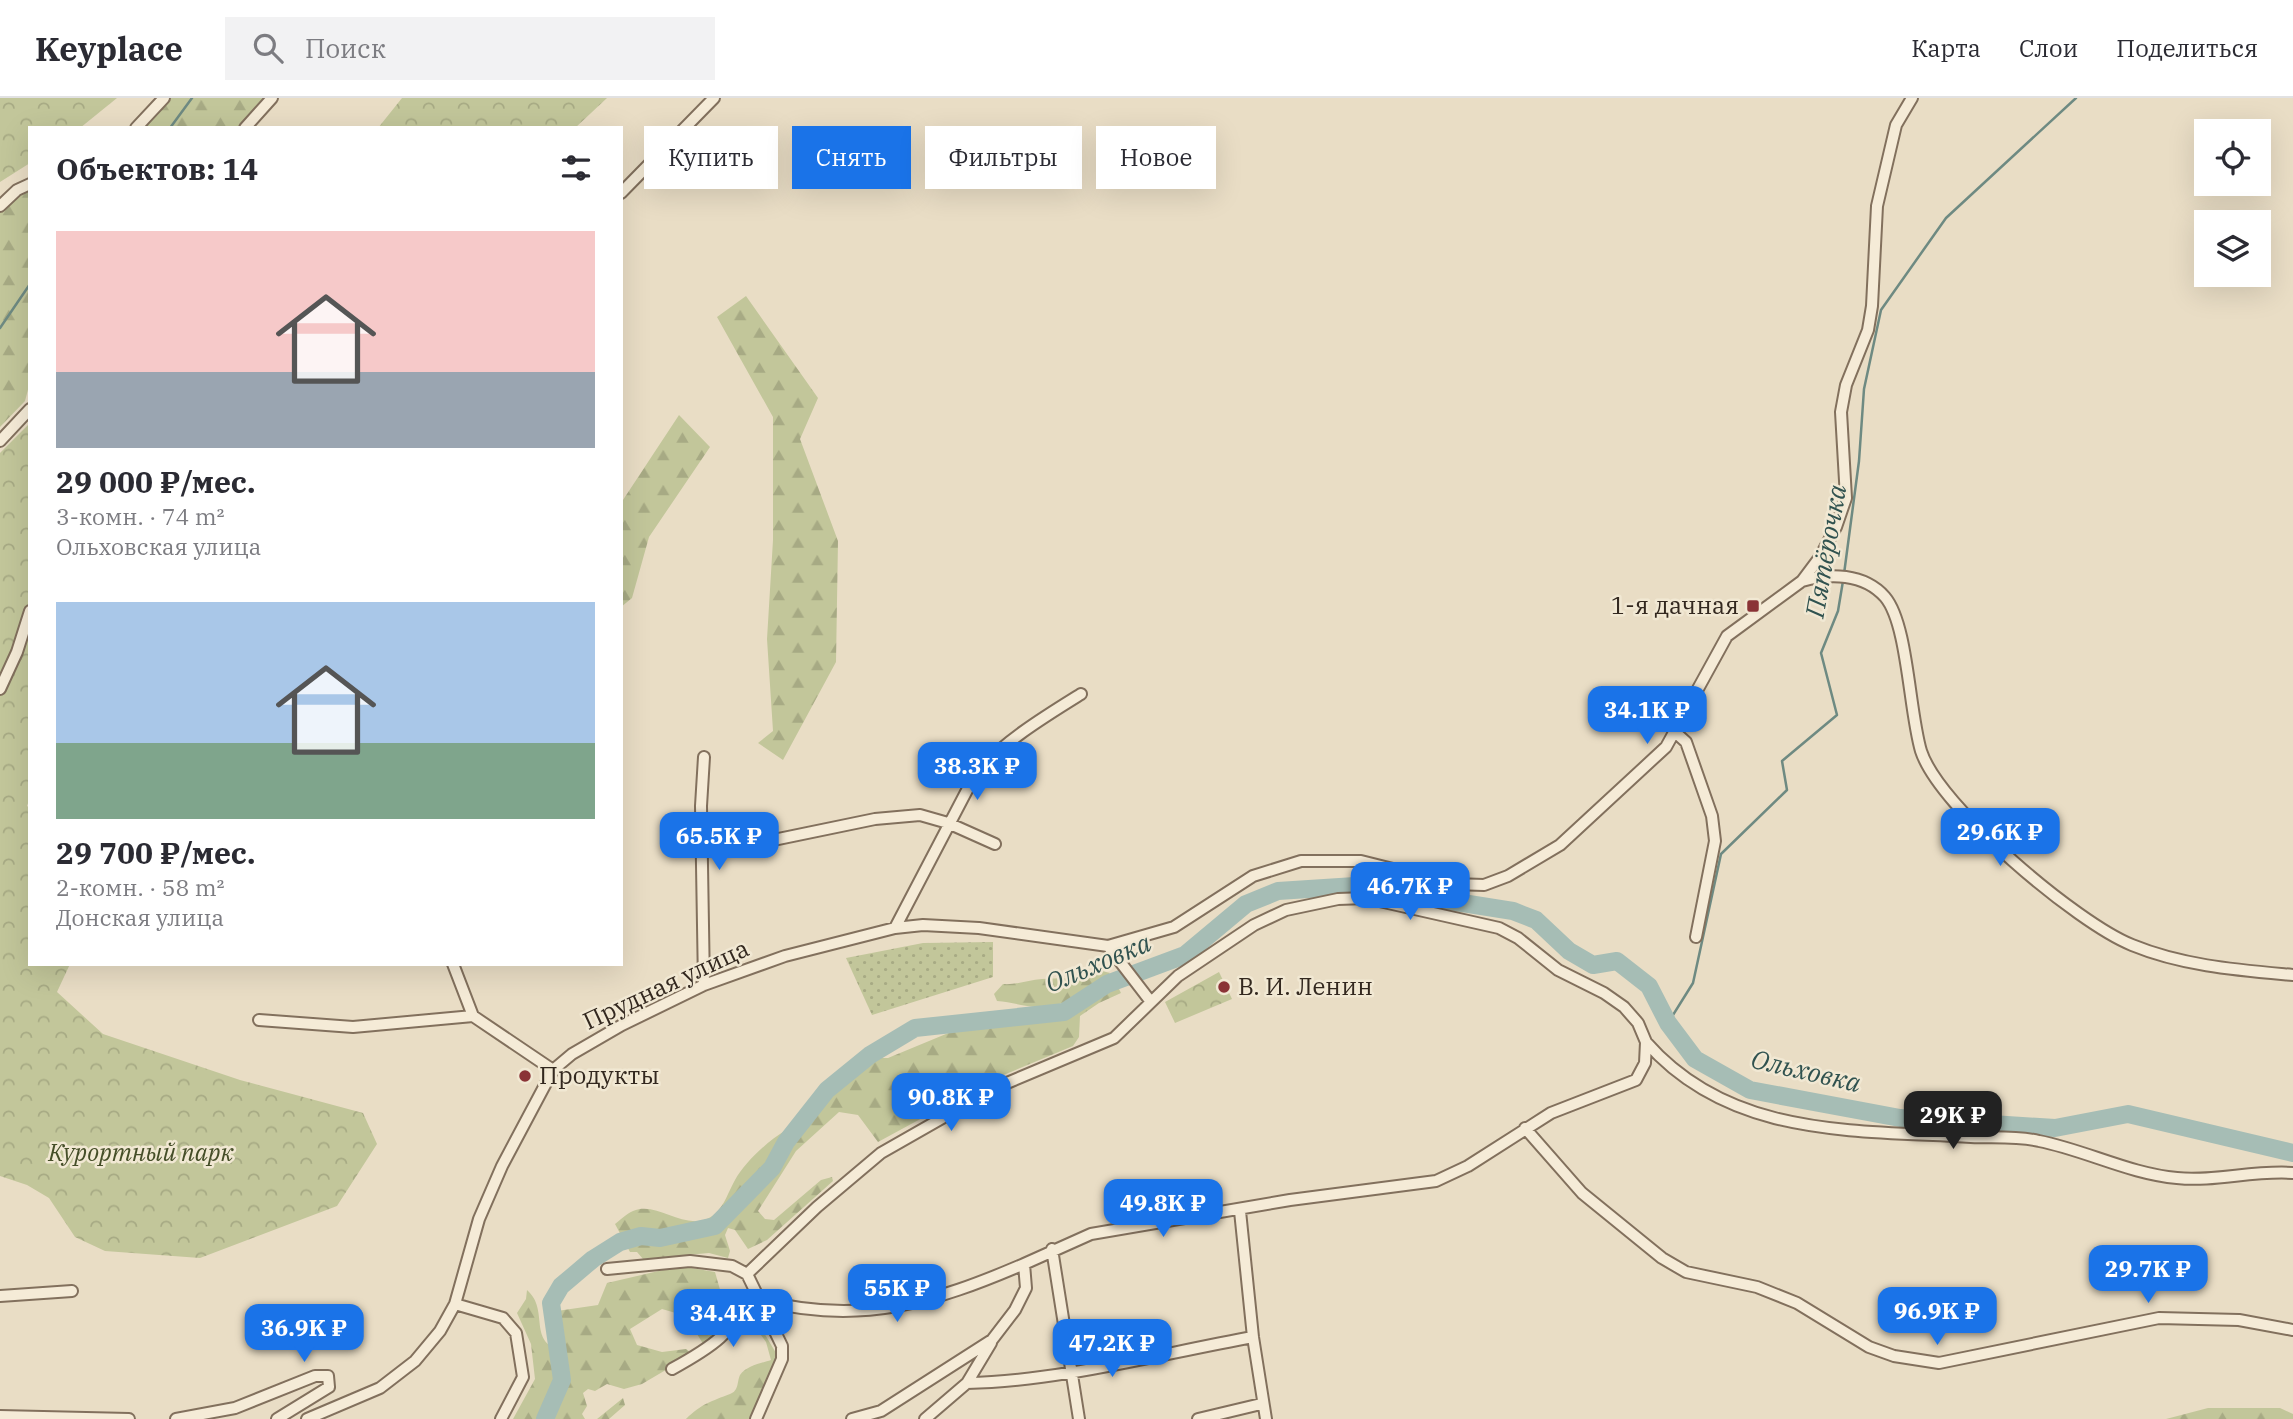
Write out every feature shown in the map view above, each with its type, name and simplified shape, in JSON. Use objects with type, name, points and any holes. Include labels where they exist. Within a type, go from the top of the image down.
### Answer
[{"type":"street","points":[[138,126],[164,98]]},
{"type":"street","points":[[247,126],[272,98]]},
{"type":"street","points":[[623,191],[713,98]]},
{"type":"street","name":"Прудная улица","points":[[307,1419],[380,1388],[406,1368],[440,1331],[455,1304],[479,1219],[523,1121],[553,1070],[572,1054],[622,1024],[704,985],[785,956],[895,928],[923,925],[979,928],[1108,946],[1174,927],[1253,876],[1301,861],[1361,862],[1453,884],[1484,885],[1497,881],[1560,845],[1654,761],[1676,733],[1727,636],[1802,581],[1831,537],[1846,498],[1841,412],[1854,358],[1870,318],[1874,229],[1881,186],[1896,125],[1912,98]]},
{"type":"street","points":[[0,206],[17,190],[28,185]]},
{"type":"street","points":[[0,441],[28,411]]},
{"type":"street","points":[[1802,581],[1834,574],[1858,581],[1885,597],[1899,627],[1914,726],[1931,773],[1942,791],[1978,829],[2090,921],[2131,945],[2196,964],[2293,975]]},
{"type":"street","points":[[0,689],[17,652],[28,617]]},
{"type":"street","points":[[895,928],[948,822],[976,773],[990,757],[1026,729],[1081,694]]},
{"type":"street","points":[[1676,733],[1686,742],[1712,816],[1715,841],[1696,937]]},
{"type":"street","points":[[704,757],[704,985]]},
{"type":"street","points":[[703,838],[725,850],[875,819],[920,815],[948,822],[995,844]]},
{"type":"street","points":[[747,1274],[817,1207],[881,1153],[995,1088],[1114,1038],[1178,976],[1254,925],[1286,910],[1338,899],[1366,898],[1499,928],[1518,938],[1558,970],[1604,993],[1624,1007],[1637,1023],[1646,1042],[1667,1065],[1693,1084],[1735,1106],[1806,1127],[2039,1141],[2174,1178],[2267,1171],[2293,1173]]},
{"type":"street","points":[[1108,946],[1151,1002]]},
{"type":"street","points":[[454,966],[472,1016],[553,1070]]},
{"type":"street","points":[[259,1020],[354,1027],[472,1016]]},
{"type":"street","points":[[758,1295],[781,1305],[872,1312],[962,1291],[1091,1234],[1240,1211],[1290,1200],[1437,1181],[1468,1166],[1551,1113],[1636,1080],[1645,1063],[1646,1042]]},
{"type":"street","points":[[1525,1128],[1582,1193],[1662,1258],[1686,1272],[1757,1287],[1797,1303],[1869,1347],[1894,1356],[1939,1363],[2159,1318],[2239,1320],[2293,1330]]},
{"type":"street","points":[[1240,1211],[1261,1404],[1266,1419]]},
{"type":"street","points":[[1052,1250],[1079,1419]]},
{"type":"street","points":[[607,1269],[690,1261],[732,1266],[747,1274],[782,1346],[782,1359],[756,1419]]},
{"type":"street","points":[[925,1419],[967,1383],[992,1340],[1016,1310],[1026,1288],[1024,1264]]},
{"type":"street","points":[[0,1296],[72,1291]]},
{"type":"street","points":[[672,1368],[713,1346],[758,1295]]},
{"type":"street","points":[[455,1304],[503,1318],[516,1333],[523,1377],[501,1419]]},
{"type":"street","points":[[967,1383],[998,1382],[1253,1337]]},
{"type":"street","points":[[852,1419],[881,1411],[992,1340]]},
{"type":"street","points":[[176,1419],[235,1408],[315,1376],[328,1376],[329,1387],[322,1394],[277,1419]]},
{"type":"street","points":[[1198,1419],[1261,1404]]},
{"type":"street","points":[[0,1416],[129,1419]]},
{"type":"green space","points":[[0,98],[117,98],[82,126],[28,126],[28,164],[0,182]]},
{"type":"green space","points":[[169,98],[268,98],[243,126],[142,126]]},
{"type":"green space","points":[[402,98],[607,98],[577,126],[380,126]]},
{"type":"green space","points":[[28,190],[28,390],[25,401],[0,427],[0,211]]},
{"type":"green space","points":[[746,296],[818,398],[800,439],[838,541],[836,662],[783,760],[758,743],[773,731],[767,639],[773,540],[773,417],[717,317]]},
{"type":"green space","points":[[679,415],[710,447],[649,537],[632,598],[623,605],[623,500]]},
{"type":"green space","name":"Курортный парк","points":[[28,425],[28,966],[69,966],[57,992],[103,1034],[240,1080],[363,1113],[377,1144],[337,1206],[200,1258],[105,1251],[75,1237],[49,1198],[27,1185],[0,1176],[0,453]]},
{"type":"green space","points":[[993,942],[993,977],[872,1015],[846,958],[923,943]]},
{"type":"green space","points":[[1102,971],[1110,973],[1076,998],[1055,1005],[1035,1007],[997,1001],[994,994],[1003,984],[1079,977]]},
{"type":"green space","points":[[1219,972],[1232,999],[1175,1023],[1165,1002]]},
{"type":"green space","points":[[1117,985],[1121,993],[1080,1016],[1079,1037],[1073,1046],[994,1079],[878,1142],[858,1115],[839,1112],[796,1151],[758,1211],[765,1219],[774,1220],[821,1180],[832,1177],[833,1181],[767,1240],[748,1249],[735,1230],[728,1228],[725,1235],[730,1251],[728,1258],[709,1253],[643,1259],[637,1252],[630,1252],[615,1224],[630,1212],[642,1209],[651,1209],[688,1221],[712,1216],[721,1207],[735,1180],[757,1152],[789,1128],[809,1121],[831,1092],[874,1058],[888,1058],[958,1029],[1059,1019]]},
{"type":"green space","points":[[680,1266],[715,1272],[728,1318],[720,1332],[705,1347],[686,1316],[662,1309],[630,1329],[637,1345],[662,1352],[686,1349],[693,1354],[642,1384],[624,1389],[607,1384],[595,1391],[588,1389],[583,1393],[587,1406],[582,1414],[585,1419],[513,1419],[535,1379],[531,1344],[517,1313],[526,1299],[527,1290],[537,1307],[541,1333],[551,1346],[561,1350],[557,1311],[598,1305],[607,1283]]},
{"type":"green space","points":[[754,1316],[776,1353],[775,1363],[750,1419],[686,1419],[702,1406],[733,1393],[740,1375],[746,1369],[771,1360],[766,1342],[751,1321]]},
{"type":"green space","points":[[623,1398],[625,1405],[609,1419],[597,1419]]},
{"type":"green space","points":[[2208,1408],[2280,1408],[2293,1414],[2293,1419],[2166,1419]]},
{"type":"waterway","points":[[171,126],[192,98]]},
{"type":"waterway","name":"Пятёрочка","points":[[1844,574],[1859,461],[1864,389],[1881,310],[1946,218],[2076,98]]},
{"type":"waterway","points":[[0,328],[28,287]]},
{"type":"waterway","name":"Пятёрочка","points":[[1668,1023],[1693,983],[1721,854],[1787,790],[1782,761],[1837,715],[1821,653],[1838,611],[1843,581]]},
{"type":"waterway","name":"Ольховка","points":[[545,1419],[562,1380],[551,1303],[561,1286],[593,1259],[620,1242],[641,1236],[660,1238],[715,1226],[772,1168],[786,1142],[827,1090],[870,1055],[915,1028],[1064,1012],[1107,984],[1185,955],[1246,904],[1278,891],[1355,886],[1513,911],[1536,920],[1569,951],[1593,965],[1617,961],[1649,986],[1668,1023],[1695,1059],[1750,1090],[1900,1118],[2055,1128],[2128,1114],[2293,1153]]},
{"type":"place","name":"1-я дачная","points":[[1753,606]]},
{"type":"place","name":"В. И. Ленин","points":[[1224,987]]},
{"type":"place","name":"Продукты","points":[[525,1076]]}]
